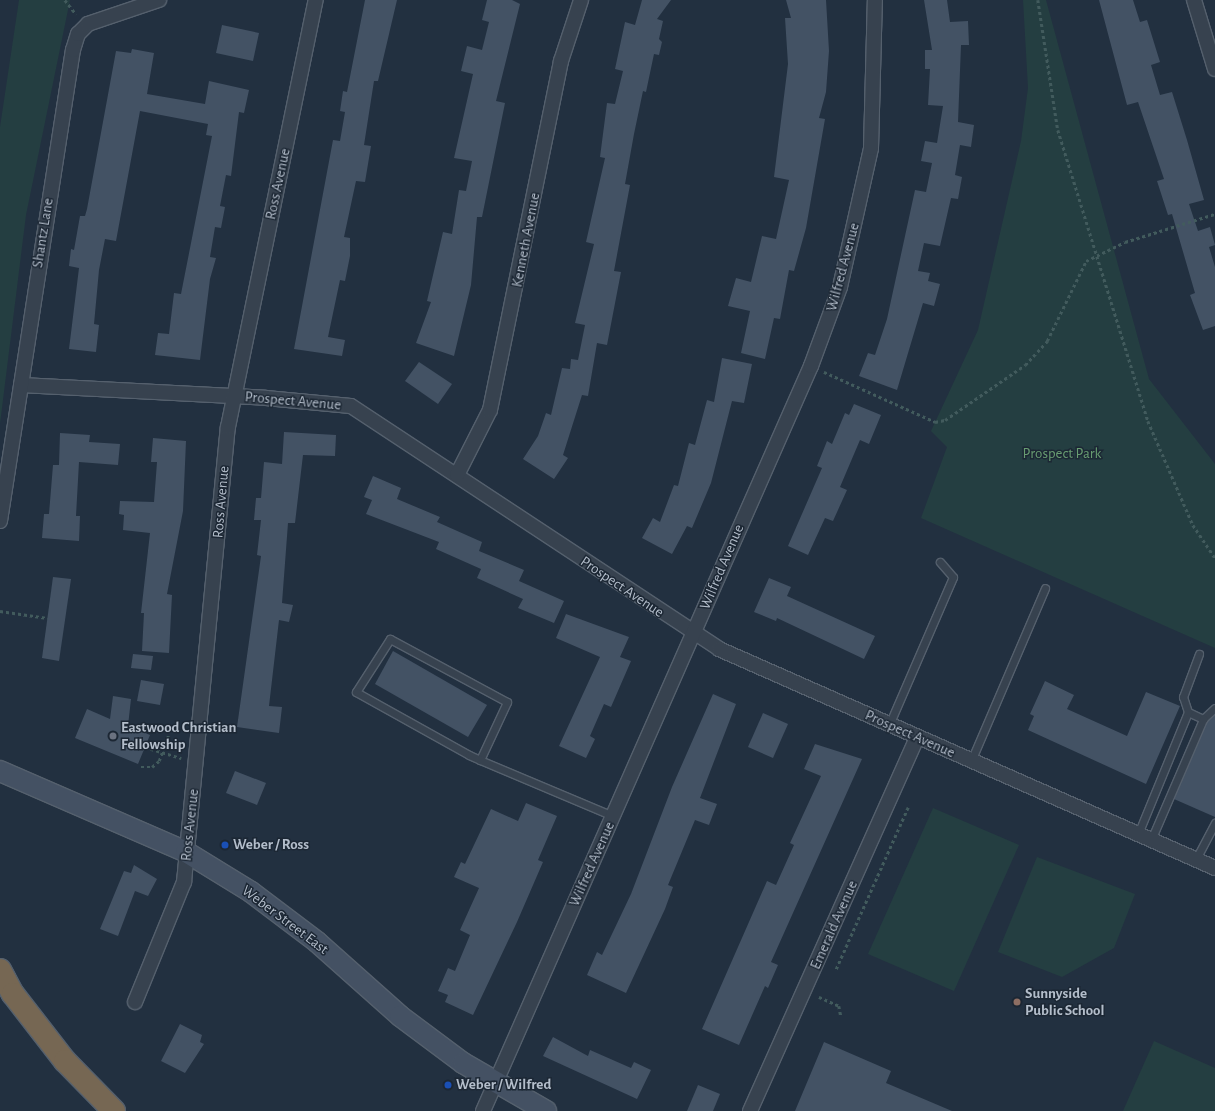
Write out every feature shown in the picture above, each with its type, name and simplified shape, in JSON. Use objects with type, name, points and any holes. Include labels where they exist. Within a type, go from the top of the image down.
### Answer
[{"type":"highway","points":[[0,970],[13,994],[65,1061],[114,1111]]},
{"type":"main road","name":"Weber Street East","points":[[0,771],[186,852],[263,901],[317,942],[400,1016],[495,1082],[546,1111]]},
{"type":"street","name":"Shantz Lane","points":[[0,521],[42,233],[78,34],[99,20],[159,0]]},
{"type":"street","name":"Ross Avenue","points":[[135,1002],[184,882],[186,852],[197,763],[228,428],[316,0]]},
{"type":"street","name":"Kenneth Avenue","points":[[457,475],[490,410],[561,61],[582,0]]},
{"type":"street","name":"Wilfred Avenue","points":[[483,1111],[811,366],[840,287],[871,148],[875,0]]},
{"type":"street","points":[[1194,0],[1215,69]]},
{"type":"street","name":"Prospect Avenue","points":[[20,385],[234,396],[351,406],[457,475],[693,635],[917,738],[1215,868]]},
{"type":"street","name":"Emerald Avenue","points":[[750,1111],[917,738]]},
{"type":"lane","points":[[889,725],[953,577],[940,562]]},
{"type":"lane","points":[[971,762],[1045,588]]},
{"type":"lane","points":[[480,760],[507,702],[390,640],[356,692],[480,760],[613,816]]},
{"type":"lane","points":[[1138,834],[1188,712],[1183,697],[1199,654]]},
{"type":"lane","points":[[1151,840],[1203,719],[1215,708]]},
{"type":"lane","points":[[1188,712],[1203,719]]},
{"type":"lane","points":[[1196,859],[1215,823]]},
{"type":"path","points":[[1038,0],[1058,130],[1148,421],[1193,524],[1215,558]]},
{"type":"path","points":[[811,366],[935,422],[945,420],[1025,365],[1047,341],[1086,261],[1097,254],[1215,214]]},
{"type":"path","points":[[0,611],[47,618]]},
{"type":"path","points":[[141,767],[152,767],[164,753],[168,736]]},
{"type":"path","points":[[145,747],[197,763]]},
{"type":"path","points":[[836,969],[908,806]]},
{"type":"path","points":[[805,991],[839,1006],[841,1016]]},
{"type":"green space","points":[[19,0],[70,0],[26,215],[0,424],[0,127]]},
{"type":"green space","name":"Prospect Park","points":[[1023,0],[1046,0],[1149,379],[1215,464],[1215,648],[921,518],[947,447],[931,431],[978,330],[1021,141],[1028,88]]},
{"type":"green space","points":[[933,808],[1019,845],[954,991],[868,954]]},
{"type":"green space","points":[[1037,857],[1135,894],[1114,948],[1062,977],[998,952]]},
{"type":"green space","points":[[1154,1041],[1215,1068],[1215,1111],[1123,1111]]},
{"type":"building","points":[[365,0],[397,0],[378,81],[374,81],[364,145],[371,146],[365,182],[356,181],[344,237],[350,238],[350,256],[345,281],[340,280],[328,337],[345,340],[342,356],[294,349],[333,140],[340,141],[345,112],[340,111],[343,91],[347,92]]},
{"type":"building","points":[[487,0],[512,0],[520,4],[496,101],[505,103],[482,217],[477,217],[471,285],[454,356],[416,343],[431,302],[427,301],[443,232],[452,234],[459,190],[466,191],[472,161],[454,158],[473,74],[461,71],[467,46],[482,50],[489,22],[482,20]]},
{"type":"building","points":[[642,0],[671,0],[657,19],[663,21],[659,39],[662,42],[659,55],[654,54],[646,92],[643,91],[634,134],[625,184],[630,185],[614,271],[621,272],[607,345],[597,343],[588,396],[582,395],[563,455],[568,458],[554,479],[523,459],[538,436],[546,413],[551,415],[562,368],[570,369],[571,359],[578,360],[585,325],[575,323],[594,244],[586,242],[605,158],[600,157],[607,103],[615,104],[623,71],[615,69],[625,22],[635,25]]},
{"type":"building","points":[[786,0],[826,0],[829,51],[826,92],[819,118],[825,119],[806,228],[794,271],[789,270],[780,319],[774,318],[765,359],[741,353],[750,311],[728,306],[736,278],[751,282],[762,236],[776,239],[789,180],[774,177],[788,64],[785,18],[791,18]]},
{"type":"building","points":[[924,0],[947,0],[950,22],[968,21],[969,45],[961,45],[958,122],[974,125],[971,147],[960,145],[955,175],[962,177],[958,199],[951,198],[940,246],[924,243],[918,271],[930,273],[928,281],[940,284],[934,306],[923,303],[897,390],[859,376],[868,353],[875,355],[887,319],[915,190],[926,192],[932,163],[921,161],[925,141],[937,143],[943,106],[928,105],[930,69],[925,69],[925,50],[932,50]]},
{"type":"building","points":[[1099,0],[1133,0],[1140,22],[1147,20],[1160,62],[1151,65],[1160,95],[1172,92],[1204,200],[1189,204],[1198,231],[1210,227],[1215,245],[1209,247],[1215,267],[1215,326],[1203,330],[1190,295],[1195,293],[1172,214],[1168,215],[1157,181],[1164,179],[1138,102],[1127,105]]},
{"type":"building","points":[[222,25],[259,33],[253,61],[216,53]]},
{"type":"building","points":[[132,49],[154,53],[147,94],[205,104],[209,81],[249,90],[244,113],[239,112],[231,176],[226,175],[220,206],[225,207],[221,228],[215,227],[210,257],[216,258],[210,279],[200,360],[155,355],[158,333],[169,334],[174,293],[181,294],[212,136],[206,135],[208,124],[140,111],[116,241],[105,239],[99,270],[94,324],[99,325],[96,352],[69,349],[79,268],[69,266],[71,249],[74,250],[80,216],[85,216],[87,209],[116,51],[131,53]]},
{"type":"building","points":[[722,358],[752,364],[744,403],[732,401],[711,483],[692,528],[687,526],[672,554],[642,538],[653,518],[660,522],[674,485],[678,486],[689,443],[695,445],[707,400],[714,402]]},
{"type":"building","points":[[419,362],[452,384],[438,404],[405,381]]},
{"type":"building","points":[[854,404],[881,415],[869,444],[860,440],[840,487],[847,490],[833,521],[825,518],[808,555],[788,546],[822,468],[817,466],[827,441],[832,444],[845,413],[849,415]]},
{"type":"building","points":[[284,432],[336,435],[335,456],[303,455],[295,523],[288,523],[282,603],[293,605],[289,622],[279,620],[269,706],[282,707],[279,733],[237,727],[261,556],[257,555],[261,520],[254,520],[256,498],[261,498],[264,462],[282,464]]},
{"type":"building","points":[[60,433],[90,435],[89,442],[120,444],[118,465],[79,462],[76,516],[80,516],[79,541],[42,538],[44,514],[49,514],[53,465],[59,465]]},
{"type":"building","points":[[153,438],[186,441],[183,511],[167,594],[172,595],[169,653],[142,651],[144,613],[141,613],[150,533],[123,530],[124,515],[119,514],[120,501],[154,502],[157,462],[151,462]]},
{"type":"building","points":[[373,476],[401,488],[397,499],[440,517],[437,522],[482,542],[479,551],[524,570],[519,581],[564,601],[554,623],[518,608],[523,599],[477,578],[481,569],[436,549],[439,542],[366,514],[372,500],[364,497]]},
{"type":"building","points":[[53,577],[71,579],[59,661],[42,658]]},
{"type":"building","points":[[769,578],[791,587],[787,596],[875,636],[864,659],[777,618],[776,621],[754,612]]},
{"type":"building","points":[[566,614],[629,637],[620,657],[631,661],[611,707],[604,704],[590,736],[595,739],[586,758],[559,746],[600,657],[556,638]]},
{"type":"building","points":[[393,651],[487,705],[468,737],[375,684]]},
{"type":"building","points":[[133,654],[153,656],[151,670],[131,668]]},
{"type":"building","points":[[141,680],[164,684],[160,705],[137,701]]},
{"type":"building","points":[[1045,681],[1074,695],[1067,709],[1127,736],[1146,692],[1180,706],[1146,784],[1028,730],[1034,716],[1030,714]]},
{"type":"building","points":[[713,694],[736,704],[700,798],[717,804],[709,825],[695,820],[668,885],[673,887],[665,909],[626,993],[587,975],[597,952],[602,955],[631,894],[672,787]]},
{"type":"building","name":"Eastwood Christian Fellowship","points":[[113,696],[131,699],[128,726],[150,735],[138,764],[75,738],[87,709],[110,719]]},
{"type":"building","points":[[763,713],[788,724],[773,758],[748,747]]},
{"type":"building","points":[[1215,715],[1215,817],[1174,799],[1207,722]]},
{"type":"building","points":[[815,744],[862,759],[771,962],[778,965],[768,988],[765,986],[739,1045],[702,1029],[767,881],[776,885],[794,845],[790,843],[821,776],[804,769]]},
{"type":"building","points":[[235,771],[266,783],[257,805],[226,793]]},
{"type":"building","points":[[526,803],[557,816],[538,860],[543,862],[517,922],[473,1015],[445,1002],[448,995],[438,991],[448,968],[455,971],[470,935],[460,930],[479,888],[454,877],[461,862],[465,864],[491,809],[518,821]]},
{"type":"building","points":[[134,865],[157,879],[148,896],[135,891],[118,936],[100,929],[124,871],[131,873]]},
{"type":"building","points":[[180,1024],[202,1035],[200,1042],[204,1044],[185,1073],[161,1061]]},
{"type":"building","points":[[553,1037],[588,1056],[590,1050],[631,1068],[634,1062],[651,1070],[637,1099],[543,1056]]},
{"type":"building","points":[[824,1042],[891,1071],[886,1083],[952,1111],[795,1111]]},
{"type":"building","points":[[698,1085],[720,1094],[713,1111],[687,1111]]},
{"type":"place","name":"Eastwood Christian Fellowship","points":[[113,736]]},
{"type":"place","name":"Weber / Ross","points":[[225,845]]},
{"type":"place","name":"Sunnyside Public School","points":[[1017,1002]]},
{"type":"place","name":"Weber / Wilfred","points":[[448,1085]]}]
